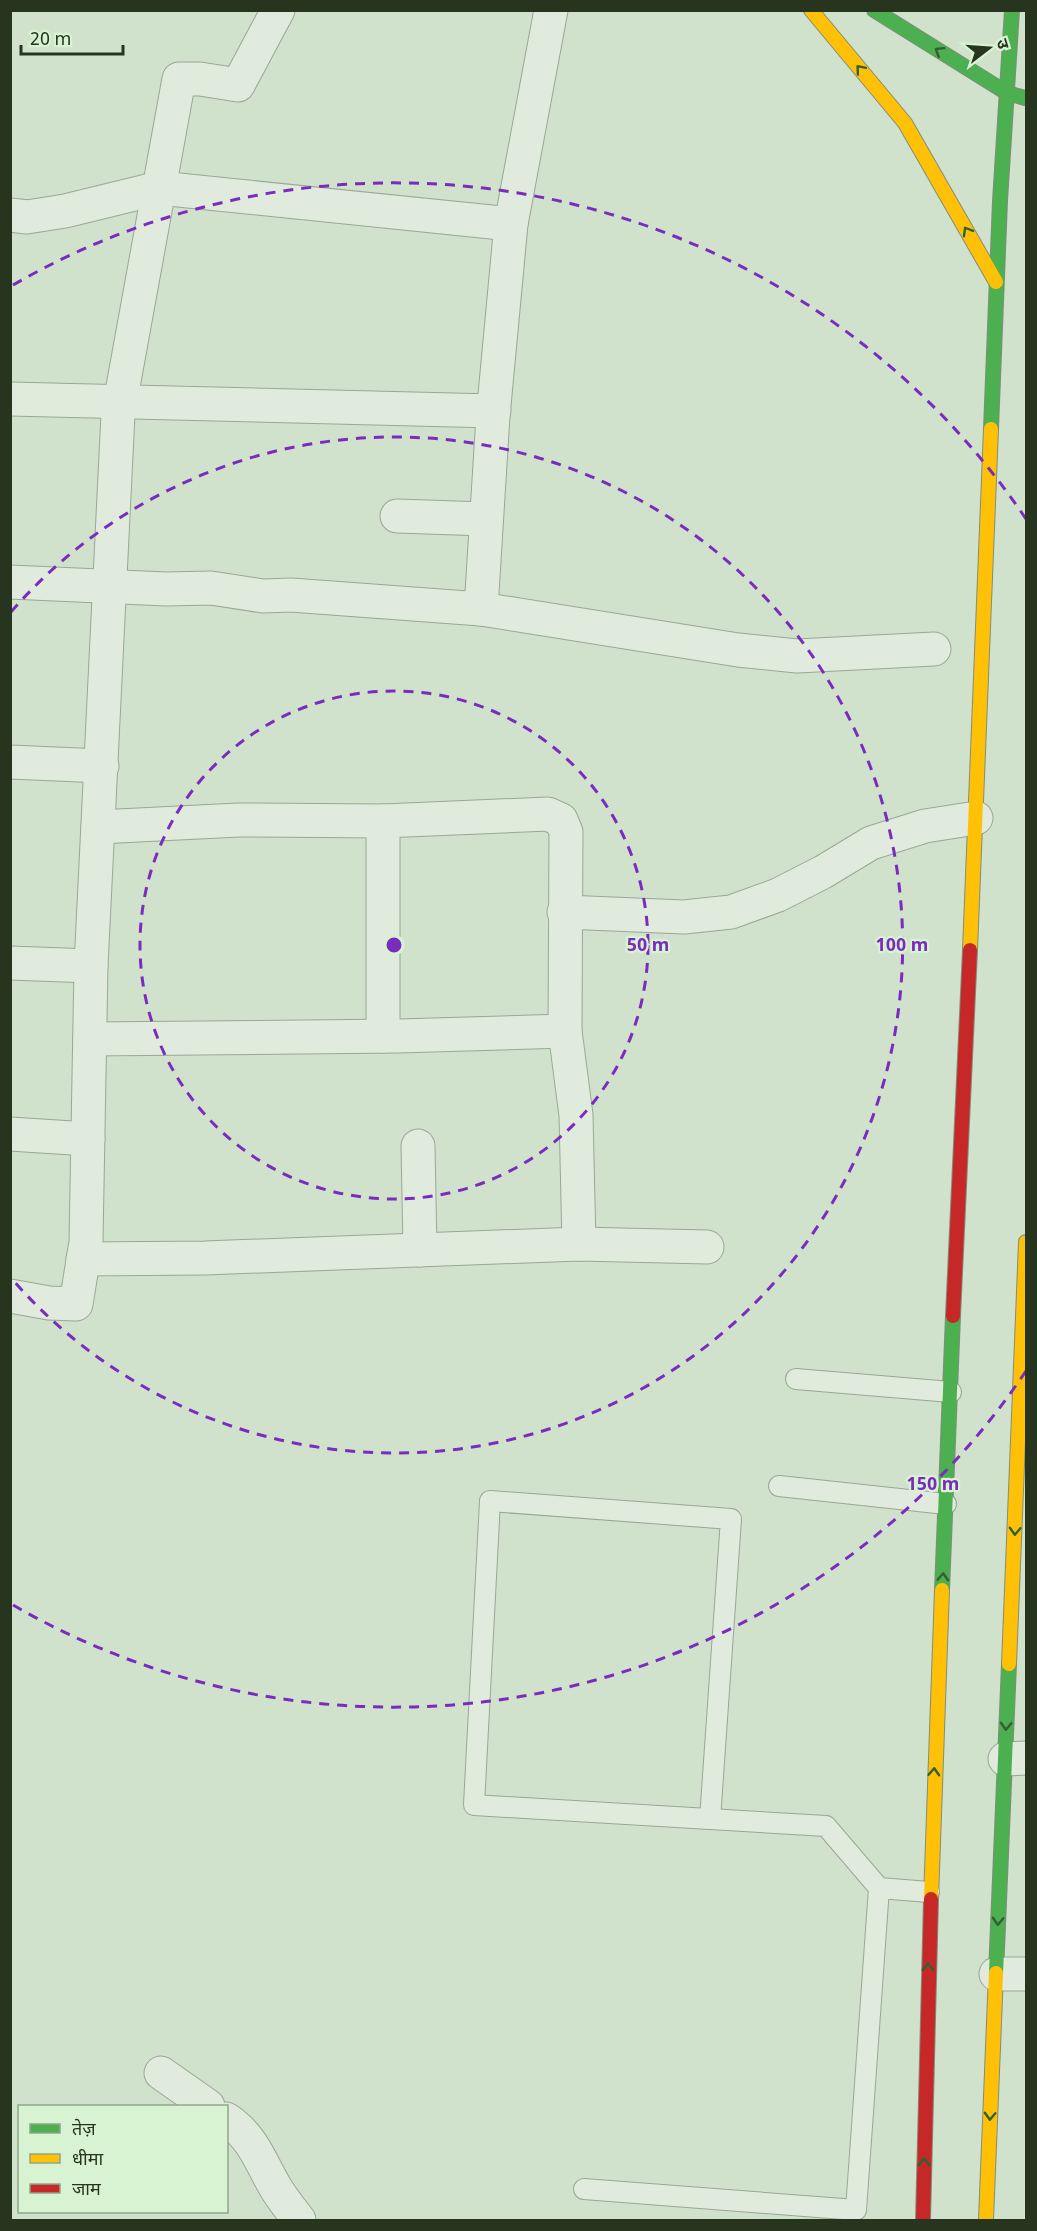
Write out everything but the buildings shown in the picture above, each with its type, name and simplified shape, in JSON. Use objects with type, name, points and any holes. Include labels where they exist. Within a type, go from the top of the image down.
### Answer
[{"type":"main road","points":[[811,10],[905,123],[996,282]]},
{"type":"main road","points":[[874,10],[1007,93],[1026,98]]},
{"type":"main road","points":[[923,2220],[929,1892],[976,818],[996,282],[1007,93],[1008,12],[1026,19]]},
{"type":"main road","points":[[986,2220],[1011,1974],[1026,1242]]},
{"type":"street","points":[[10,1296],[48,1304],[76,1304],[86,1242],[92,966],[120,403],[179,79],[200,79],[238,85],[278,10]]},
{"type":"street","points":[[481,609],[494,411],[511,224],[551,10]]},
{"type":"street","points":[[10,216],[27,217],[65,211],[159,188],[511,224]]},
{"type":"street","points":[[10,399],[494,411]]},
{"type":"street","points":[[397,516],[486,519]]},
{"type":"street","points":[[10,582],[110,587],[211,588],[263,596],[291,595],[481,609],[738,650],[797,656],[934,649]]},
{"type":"street","points":[[10,762],[102,766]]},
{"type":"street","points":[[98,827],[239,820],[382,821],[548,814],[561,820],[566,832],[565,1031],[576,1115],[579,1244]]},
{"type":"street","points":[[564,912],[684,917],[731,912],[778,895],[823,872],[871,843],[925,826],[976,818]]},
{"type":"street","points":[[382,821],[382,1036]]},
{"type":"street","points":[[10,963],[92,966]]},
{"type":"street","points":[[90,1039],[382,1036],[565,1031]]},
{"type":"street","points":[[10,1134],[88,1139]]},
{"type":"street","points":[[418,1146],[420,1250]]},
{"type":"street","points":[[83,1259],[579,1244],[707,1247]]},
{"type":"street","points":[[161,2073],[207,2105]]},
{"type":"street","points":[[228,2120],[258,2150],[277,2190],[299,2220]]},
{"type":"lane","points":[[796,1379],[951,1392]]},
{"type":"lane","points":[[779,1486],[946,1504]]},
{"type":"lane","points":[[584,2189],[855,2210],[879,1888],[826,1826],[474,1805],[490,1501],[731,1519],[710,1819]]},
{"type":"lane","points":[[879,1888],[929,1892]]},
{"type":"traffic: fast","points":[[874,10],[1007,93],[1025,98]]},
{"type":"traffic: fast","points":[[991,429],[1000,201],[1012,10]]},
{"type":"traffic: fast","points":[[942,1590],[953,1316]]},
{"type":"traffic: fast","points":[[996,1973],[1009,1664]]},
{"type":"traffic: slow","points":[[811,10],[905,123],[996,282]]},
{"type":"traffic: slow","points":[[970,950],[991,429]]},
{"type":"traffic: slow","points":[[1009,1664],[1026,1242]]},
{"type":"traffic: slow","points":[[931,1899],[942,1590]]},
{"type":"traffic: slow","points":[[986,2220],[996,1973]]},
{"type":"traffic: jam","points":[[953,1316],[970,950]]},
{"type":"traffic: jam","points":[[923,2220],[931,1899]]}]
